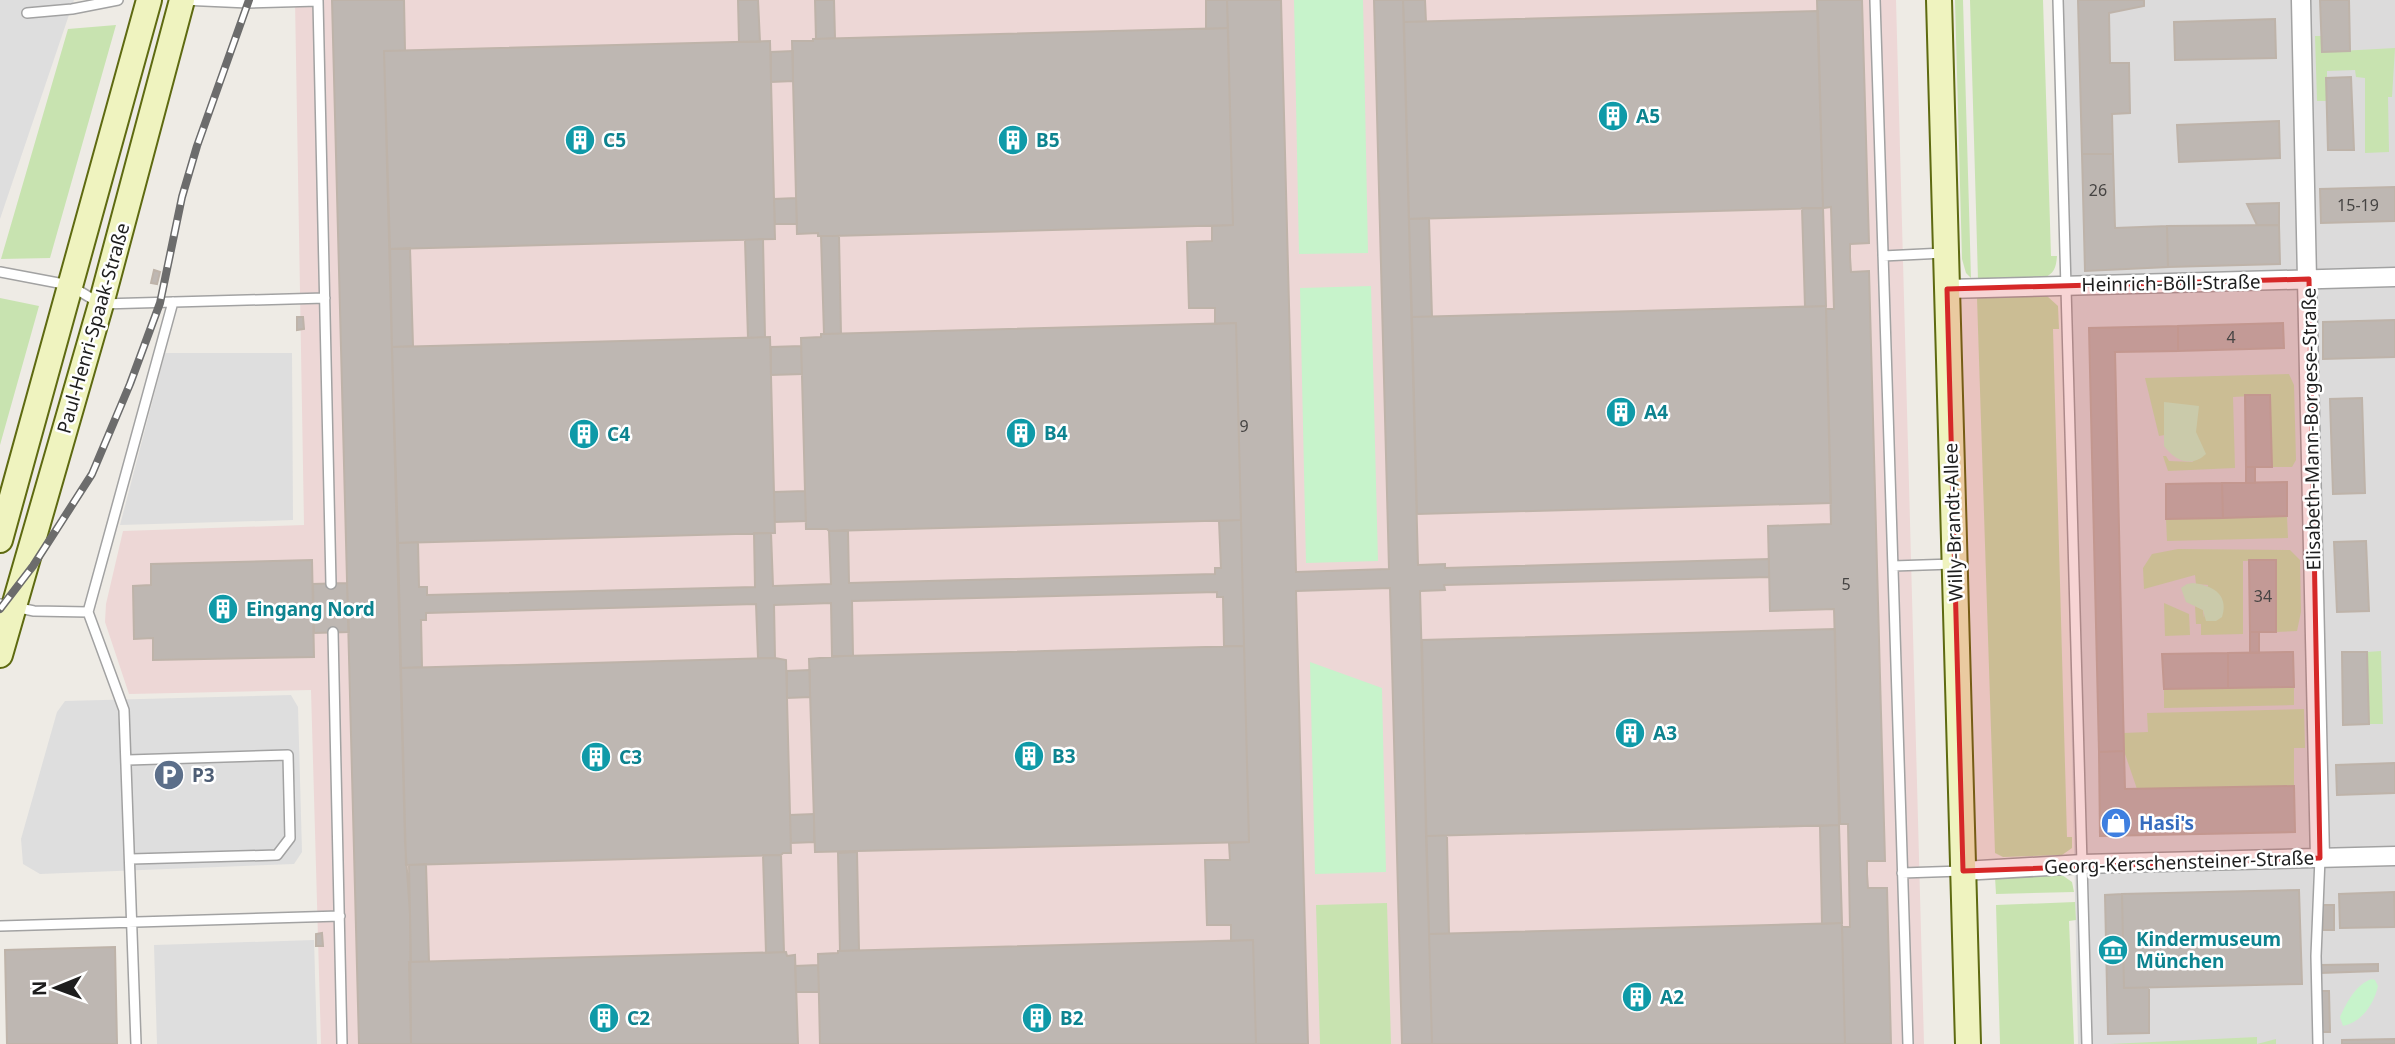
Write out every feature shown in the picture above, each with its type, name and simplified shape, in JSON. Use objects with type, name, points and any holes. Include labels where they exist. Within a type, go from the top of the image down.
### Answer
[{"type":"main road","name":"Paul-Henri-Spaak-Straße","points":[[0,540],[149,0]]},
{"type":"main road","name":"Paul-Henri-Spaak-Straße","points":[[0,655],[7,605],[101,304],[182,0]]},
{"type":"main road","name":"Willy-Brandt-Allee","points":[[1939,0],[1968,1044]]},
{"type":"street","name":"Elisabeth-Mann-Borgese-Straße","points":[[2301,0],[2320,858]]},
{"type":"street","name":"Heinrich-Böll-Straße","points":[[1947,289],[2395,277]]},
{"type":"street","name":"Georg-Kerschensteiner-Straße","points":[[1963,871],[2082,864],[2395,856]]},
{"type":"lane","points":[[27,13],[72,9],[118,0]]},
{"type":"lane","points":[[173,0],[248,3],[318,1],[331,584]]},
{"type":"lane","points":[[1875,0],[1908,1044]]},
{"type":"lane","points":[[2058,0],[2087,1044]]},
{"type":"lane","points":[[1883,256],[1946,253]]},
{"type":"lane","points":[[0,272],[69,285],[101,304],[325,298]]},
{"type":"lane","points":[[136,1044],[128,760],[124,710],[88,612],[173,302]]},
{"type":"lane","points":[[1893,566],[1955,564]]},
{"type":"lane","points":[[7,605],[34,611],[88,612]]},
{"type":"lane","points":[[333,632],[342,1044]]},
{"type":"lane","points":[[128,760],[288,755],[290,838],[277,855],[131,859]]},
{"type":"lane","points":[[2318,1044],[2316,956],[2320,858]]},
{"type":"lane","points":[[1902,873],[1963,871]]},
{"type":"lane","points":[[0,926],[340,916]]},
{"type":"highlighted area","points":[[2309,279],[2320,858],[1963,871],[1947,289]]},
{"type":"shaded area","points":[[0,0],[74,0],[0,219]]},
{"type":"shaded area","points":[[295,0],[1896,0],[1924,1044],[321,1044],[311,690],[129,694],[105,622],[106,604],[123,531],[304,525]]},
{"type":"shaded area","points":[[2057,0],[2395,0],[2395,1044],[2078,1044]]},
{"type":"shaded area","points":[[165,353],[292,353],[293,520],[120,525]]},
{"type":"shaded area","name":"P3","points":[[291,695],[298,707],[302,852],[294,864],[40,874],[23,864],[21,839],[57,712],[65,701]]},
{"type":"shaded area","points":[[314,940],[317,1044],[157,1044],[154,945]]},
{"type":"green space","points":[[1294,0],[1363,0],[1368,253],[1299,254]]},
{"type":"green space","points":[[1955,0],[1963,0],[1971,278],[1966,273],[1962,259]]},
{"type":"green space","points":[[1970,0],[2043,0],[2051,256],[2057,256],[2054,270],[2043,278],[1978,280]]},
{"type":"green space","points":[[116,25],[50,258],[1,259],[68,29]]},
{"type":"green space","points":[[2315,36],[2321,36],[2322,52],[2395,48],[2392,97],[2388,97],[2389,152],[2365,153],[2365,78],[2356,77],[2355,70],[2327,71],[2327,101],[2317,101]]},
{"type":"green space","points":[[1371,286],[1378,561],[1306,563],[1300,288]]},
{"type":"green space","points":[[2047,296],[2058,306],[2059,329],[2053,329],[2067,837],[2072,837],[2072,848],[2062,855],[2003,857],[1995,853],[1977,298]]},
{"type":"green space","points":[[0,298],[39,306],[0,445]]},
{"type":"green space","points":[[2289,374],[2294,385],[2296,460],[2292,467],[2272,467],[2270,395],[2233,397],[2235,468],[2168,471],[2163,456],[2169,461],[2193,462],[2182,432],[2159,436],[2145,378]]},
{"type":"green space","points":[[2164,402],[2199,406],[2196,432],[2206,454],[2189,462],[2173,456],[2164,446]]},
{"type":"green space","points":[[2287,516],[2288,538],[2167,541],[2166,519]]},
{"type":"green space","points":[[2178,549],[2290,550],[2300,560],[2301,612],[2297,631],[2276,632],[2275,560],[2243,561],[2243,634],[2201,635],[2201,624],[2196,624],[2195,606],[2203,610],[2204,618],[2208,585],[2196,584],[2195,575],[2144,589],[2143,568],[2152,554]]},
{"type":"green space","points":[[2193,583],[2218,592],[2223,602],[2222,617],[2216,621],[2206,621],[2203,610],[2186,602],[2181,588]]},
{"type":"green space","points":[[2164,603],[2189,614],[2190,635],[2165,636]]},
{"type":"green space","points":[[2381,651],[2383,724],[2369,724],[2367,652]]},
{"type":"green space","points":[[1310,662],[1382,688],[1386,872],[1315,874]]},
{"type":"green space","points":[[2294,687],[2294,705],[2164,708],[2164,689]]},
{"type":"green space","points":[[2304,709],[2305,748],[2294,748],[2294,786],[2137,789],[2124,751],[2124,733],[2148,732],[2147,713]]},
{"type":"green space","points":[[2062,875],[2072,882],[2074,892],[1996,894],[1995,877]]},
{"type":"green space","points":[[2075,902],[2076,920],[2069,921],[2074,1044],[2000,1044],[1996,905]]},
{"type":"green space","points":[[1387,903],[1391,1044],[1320,1044],[1316,905]]},
{"type":"green space","points":[[2372,979],[2378,986],[2370,1006],[2356,1021],[2343,1026],[2340,1017],[2349,1000],[2361,985]]},
{"type":"green space","points":[[2257,1037],[2257,1044],[2110,1044]]},
{"type":"green space","points":[[2276,1039],[2276,1044],[2257,1044]]},
{"type":"building","points":[[332,0],[404,0],[405,51],[384,51],[405,842],[410,914],[411,1044],[359,1044]]},
{"type":"building","points":[[738,0],[758,0],[760,42],[739,42]]},
{"type":"building","points":[[815,0],[834,0],[835,38],[816,39]]},
{"type":"building","points":[[1206,0],[1227,0],[1228,28],[1206,29]]},
{"type":"building","points":[[1227,0],[1281,0],[1296,572],[1389,569],[1374,0],[1403,0],[1418,565],[1445,564],[1445,568],[1769,559],[1769,577],[1444,585],[1445,590],[1420,591],[1432,1044],[1402,1044],[1390,588],[1296,591],[1308,1044],[1256,1044],[1253,940],[1231,941],[1231,925],[1207,925],[1205,860],[1230,860],[1229,843],[1249,842],[1236,323],[1215,324],[1215,308],[1189,308],[1187,242],[1212,241],[1212,226],[1233,225]]},
{"type":"building","points":[[1403,0],[1425,0],[1426,22],[1404,22]]},
{"type":"building","points":[[1817,0],[1862,0],[1869,243],[1850,244],[1850,257],[1851,272],[1869,271],[1885,861],[1867,861],[1867,874],[1868,888],[1887,888],[1891,1044],[1845,1044],[1842,927],[1850,927],[1848,824],[1840,824],[1834,609],[1770,611],[1768,526],[1831,524],[1826,309],[1834,309],[1831,207],[1823,208]]},
{"type":"building","points":[[2078,0],[2144,0],[2144,6],[2109,13],[2110,63],[2129,63],[2130,113],[2112,114],[2113,154],[2082,154]]},
{"type":"building","points":[[2320,0],[2349,0],[2350,51],[2322,52]]},
{"type":"building","name":"A5","points":[[1818,11],[1823,208],[1409,219],[1404,22]]},
{"type":"building","points":[[2275,19],[2276,58],[2175,60],[2174,22]]},
{"type":"building","name":"B5","points":[[1228,28],[1233,225],[832,236],[818,236],[818,233],[797,234],[792,41]]},
{"type":"building","name":"C5","points":[[770,41],[775,239],[390,249],[384,51]]},
{"type":"building","points":[[793,51],[793,81],[771,82],[771,52]]},
{"type":"building","points":[[2351,77],[2354,150],[2328,150],[2326,78]]},
{"type":"building","points":[[2279,121],[2280,158],[2179,162],[2177,125]]},
{"type":"building","points":[[2082,154],[2113,154],[2115,228],[2167,226],[2168,267],[2085,271]]},
{"type":"building","points":[[2395,187],[2395,221],[2321,223],[2320,189]]},
{"type":"building","points":[[796,198],[797,224],[775,224],[774,199]]},
{"type":"building","points":[[2279,203],[2279,225],[2257,225],[2247,204]]},
{"type":"building","points":[[1802,208],[1823,208],[1826,306],[1805,307]]},
{"type":"building","points":[[1429,218],[1432,317],[1412,317],[1409,219]]},
{"type":"building","points":[[2279,225],[2280,264],[2168,267],[2167,226]]},
{"type":"building","points":[[821,236],[839,236],[841,334],[824,334]]},
{"type":"building","points":[[763,239],[765,337],[748,338],[745,240]]},
{"type":"building","points":[[410,248],[413,346],[392,347],[390,249]]},
{"type":"building","points":[[154,270],[160,272],[157,284],[151,283]]},
{"type":"building","name":"A4","points":[[1826,306],[1831,503],[1417,514],[1412,317]]},
{"type":"building","points":[[297,317],[303,317],[304,329],[297,330]]},
{"type":"building","points":[[2395,320],[2395,357],[2323,359],[2323,322]]},
{"type":"building","name":"B4","points":[[1236,323],[1241,520],[829,531],[806,529],[801,338],[821,337],[821,334]]},
{"type":"building","points":[[2283,323],[2284,348],[2178,351],[2178,326]]},
{"type":"building","points":[[2178,326],[2178,351],[2115,352],[2124,751],[2099,752],[2089,328]]},
{"type":"building","name":"C4","points":[[770,337],[775,533],[398,543],[392,347]]},
{"type":"building","points":[[801,346],[802,374],[771,375],[771,347]]},
{"type":"building","points":[[2245,395],[2270,395],[2272,467],[2246,467]]},
{"type":"building","points":[[2362,398],[2365,493],[2333,494],[2330,399]]},
{"type":"building","points":[[2246,467],[2255,467],[2255,483],[2246,483]]},
{"type":"building","points":[[2287,482],[2287,516],[2223,518],[2222,483]]},
{"type":"building","points":[[2222,483],[2223,518],[2166,519],[2166,484]]},
{"type":"building","points":[[805,491],[806,521],[775,522],[774,492]]},
{"type":"building","points":[[1241,520],[1244,646],[1224,646],[1223,597],[1217,597],[1217,592],[852,601],[853,656],[832,656],[831,603],[774,605],[775,658],[758,658],[756,604],[426,613],[426,620],[421,620],[422,667],[401,668],[398,543],[418,542],[419,587],[427,587],[427,595],[755,587],[754,533],[771,533],[773,586],[831,584],[829,531],[848,530],[849,583],[1215,574],[1215,568],[1221,568],[1219,521]]},
{"type":"building","points":[[2366,541],[2369,611],[2337,612],[2334,542]]},
{"type":"building","name":"Eingang Nord","points":[[312,560],[314,657],[153,660],[153,638],[134,639],[133,586],[151,585],[151,564]]},
{"type":"building","points":[[2249,560],[2276,560],[2276,632],[2250,632]]},
{"type":"building","points":[[347,583],[349,632],[314,633],[313,584]]},
{"type":"building","name":"A3","points":[[1835,629],[1839,825],[1426,836],[1422,640]]},
{"type":"building","points":[[2250,632],[2259,632],[2259,653],[2250,653]]},
{"type":"building","name":"B3","points":[[1244,646],[1249,842],[815,852],[809,659]]},
{"type":"building","points":[[2293,652],[2294,687],[2228,688],[2228,653]]},
{"type":"building","points":[[2342,652],[2367,652],[2369,724],[2343,725]]},
{"type":"building","points":[[2228,653],[2228,688],[2164,689],[2162,654]]},
{"type":"building","name":"C3","points":[[775,658],[786,660],[791,853],[406,865],[401,668]]},
{"type":"building","points":[[810,670],[810,697],[787,698],[787,671]]},
{"type":"building","points":[[2124,751],[2125,789],[2294,786],[2295,832],[2100,836],[2099,752]]},
{"type":"building","points":[[2395,763],[2395,793],[2337,795],[2336,765]]},
{"type":"building","points":[[814,814],[814,842],[791,843],[790,815]]},
{"type":"building","points":[[1839,825],[1842,923],[1822,924],[1820,826]]},
{"type":"building","points":[[1426,836],[1447,836],[1449,934],[1429,934]]},
{"type":"building","points":[[857,852],[859,950],[840,951],[838,853]]},
{"type":"building","points":[[763,855],[781,855],[784,952],[766,953]]},
{"type":"building","points":[[426,864],[429,962],[411,962],[409,865]]},
{"type":"building","points":[[2299,890],[2302,984],[2124,988],[2122,894]]},
{"type":"building","points":[[2394,892],[2395,927],[2340,928],[2339,894]]},
{"type":"building","points":[[2122,894],[2124,988],[2149,988],[2149,1033],[2108,1034],[2105,895]]},
{"type":"building","points":[[2322,905],[2334,905],[2334,930],[2323,930]]},
{"type":"building","name":"A2","points":[[1842,923],[1845,1044],[1432,1044],[1429,934]]},
{"type":"building","points":[[322,933],[323,946],[316,946],[316,934]]},
{"type":"building","name":"B2","points":[[1253,940],[1256,1044],[820,1044],[818,954],[838,951]]},
{"type":"building","points":[[115,947],[117,1044],[7,1044],[5,950]]},
{"type":"building","name":"C2","points":[[786,952],[787,956],[795,955],[798,1044],[411,1044],[409,962]]},
{"type":"building","points":[[2378,964],[2378,971],[2321,973],[2321,965]]},
{"type":"building","points":[[818,965],[819,992],[796,992],[795,966]]},
{"type":"building","points":[[2320,991],[2329,991],[2330,1032],[2322,1032]]},
{"type":"building","points":[[2395,1039],[2395,1044],[2342,1044],[2342,1040]]},
{"type":"railway","points":[[0,609],[33,566],[92,474],[130,384],[160,303],[182,197],[197,146],[249,0]]},
{"type":"place","name":"A5","points":[[1613,116]]},
{"type":"place","name":"C5","points":[[580,140]]},
{"type":"place","name":"B5","points":[[1013,140]]},
{"type":"place","name":"A4","points":[[1621,412]]},
{"type":"place","name":"B4","points":[[1021,433]]},
{"type":"place","name":"C4","points":[[584,434]]},
{"type":"place","name":"Eingang Nord","points":[[223,609]]},
{"type":"place","name":"A3","points":[[1630,733]]},
{"type":"place","name":"B3","points":[[1029,756]]},
{"type":"place","name":"C3","points":[[596,757]]},
{"type":"place","name":"P3","points":[[169,775]]},
{"type":"place","name":"Hasi's","points":[[2116,823]]},
{"type":"place","name":"Kindermuseum München","points":[[2113,950]]},
{"type":"place","name":"A2","points":[[1637,997]]},
{"type":"place","name":"C2","points":[[604,1018]]},
{"type":"place","name":"B2","points":[[1037,1018]]}]
